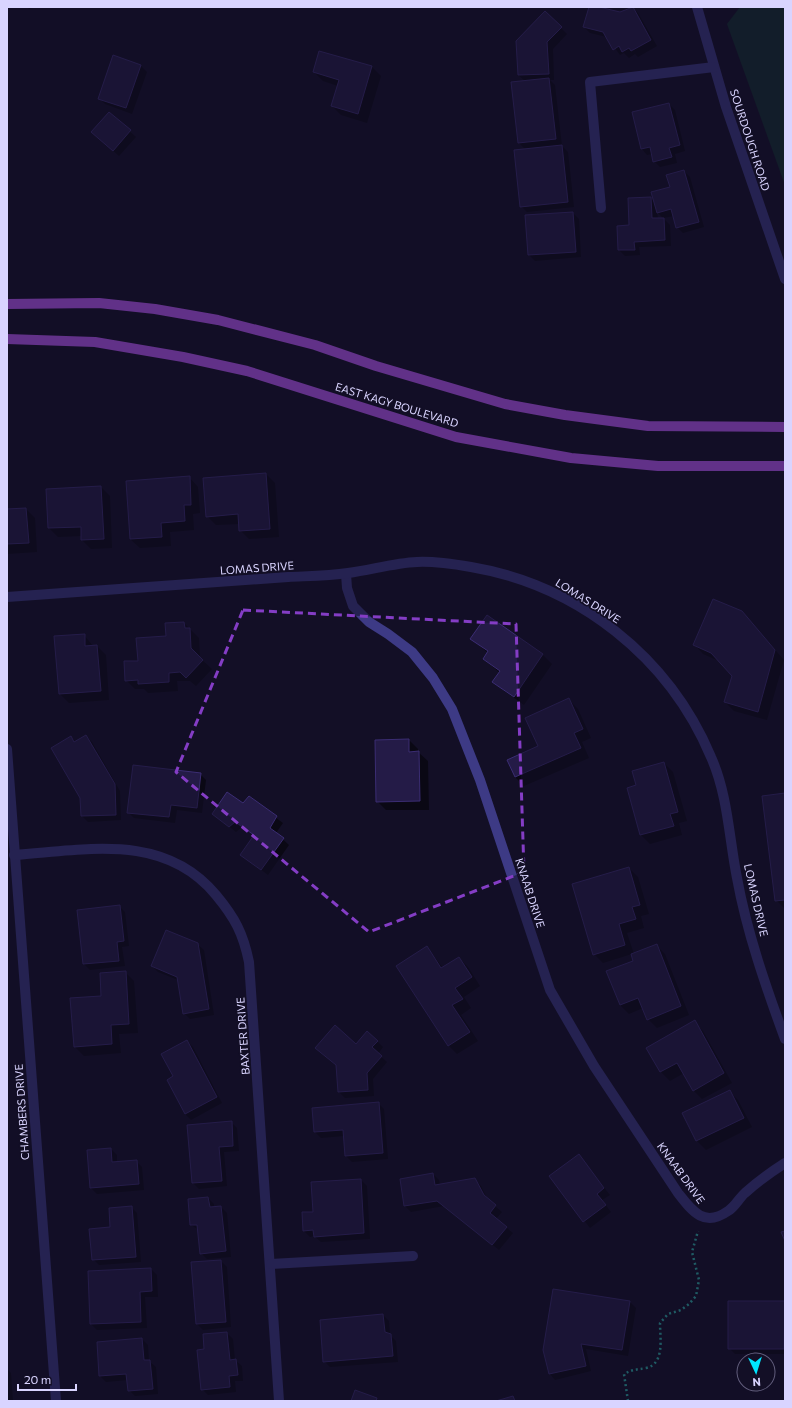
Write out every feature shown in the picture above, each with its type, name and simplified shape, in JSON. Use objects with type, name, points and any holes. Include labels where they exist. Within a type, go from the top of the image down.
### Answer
[{"type":"main road","points":[[7,304],[100,303],[155,309],[218,320],[315,345],[376,366],[505,404],[565,415],[648,426],[785,427]]},
{"type":"main road","name":"EAST KAGY BOULEVARD","points":[[7,339],[95,342],[247,371],[456,437],[571,458],[658,466],[785,466]]},
{"type":"street","name":"SOURDOUGH ROAD","points":[[697,7],[726,107],[785,279]]},
{"type":"street","points":[[601,208],[590,82],[714,67]]},
{"type":"street","name":"LOMAS DRIVE","points":[[7,597],[346,574],[416,562],[443,562],[494,571],[528,581],[559,594],[611,627],[652,665],[671,687],[688,712],[712,758],[726,808],[737,878],[758,965],[785,1039]]},
{"type":"street","name":"KNAAB DRIVE","points":[[346,574],[347,588],[353,606],[369,622],[412,652],[433,678],[452,709],[480,780],[550,990],[594,1066],[678,1193],[689,1208],[704,1217]]},
{"type":"street","name":"CHAMBERS DRIVE","points":[[7,749],[56,1401]]},
{"type":"street","name":"BAXTER DRIVE","points":[[14,854],[102,848],[138,850],[165,857],[185,867],[209,887],[231,914],[244,938],[249,962],[271,1264],[279,1401]]},
{"type":"street","points":[[704,1217],[714,1218],[729,1211],[745,1193],[785,1163]]},
{"type":"street","points":[[271,1264],[413,1256]]},
{"type":"path","points":[[628,1401],[624,1374],[633,1369],[647,1368],[656,1362],[660,1354],[660,1323],[668,1314],[681,1310],[696,1296],[699,1280],[692,1252],[704,1217]]},
{"type":"highlighted area","points":[[243,610],[516,624],[524,872],[369,932],[176,772]]},
{"type":"green space","points":[[740,7],[785,7],[785,185],[727,24]]},
{"type":"building","points":[[589,7],[599,7],[620,12],[633,7],[651,40],[631,51],[629,48],[622,52],[619,46],[613,50],[603,32],[583,27]]},
{"type":"building","points":[[545,11],[562,27],[547,42],[549,74],[518,75],[516,41]]},
{"type":"building","points":[[319,51],[372,66],[358,114],[331,106],[339,80],[313,72]]},
{"type":"building","points":[[113,55],[141,65],[126,108],[98,99]]},
{"type":"building","points":[[549,78],[556,139],[518,143],[511,82]]},
{"type":"building","points":[[669,103],[680,145],[669,148],[672,157],[653,162],[650,147],[641,149],[632,112]]},
{"type":"building","points":[[109,112],[131,130],[113,151],[91,132]]},
{"type":"building","points":[[562,145],[568,202],[520,207],[514,150]]},
{"type":"building","points":[[684,170],[699,222],[676,228],[671,209],[657,213],[651,192],[670,187],[666,175]]},
{"type":"building","points":[[651,197],[652,218],[664,218],[665,240],[634,242],[635,250],[618,250],[617,226],[629,225],[628,198]]},
{"type":"building","points":[[573,212],[576,252],[528,255],[525,215]]},
{"type":"building","points":[[266,473],[270,529],[239,531],[238,514],[206,517],[203,478]]},
{"type":"building","points":[[190,476],[191,505],[184,505],[185,521],[161,523],[162,537],[130,539],[126,481]]},
{"type":"building","points":[[101,486],[104,539],[81,540],[81,527],[48,528],[46,489]]},
{"type":"building","points":[[26,508],[29,543],[7,544],[7,509]]},
{"type":"building","points":[[713,599],[742,611],[775,650],[758,712],[724,702],[732,676],[711,653],[693,645]]},
{"type":"building","points":[[487,615],[543,654],[514,697],[492,682],[500,671],[483,659],[488,651],[470,639]]},
{"type":"building","points":[[184,622],[185,628],[190,628],[191,648],[203,660],[186,678],[180,672],[169,673],[169,682],[138,684],[138,680],[125,681],[124,661],[138,661],[136,638],[166,636],[165,623]]},
{"type":"building","points":[[85,634],[85,646],[97,645],[101,691],[59,694],[54,636]]},
{"type":"building","points":[[569,698],[583,729],[574,733],[581,748],[515,777],[507,760],[538,746],[525,718]]},
{"type":"building","points":[[86,735],[115,784],[116,815],[81,816],[80,798],[51,748],[71,736],[74,742]]},
{"type":"building","points":[[409,739],[409,752],[419,751],[420,801],[376,802],[375,740]]},
{"type":"building","points":[[664,762],[678,812],[670,814],[674,826],[640,835],[627,788],[636,785],[632,771]]},
{"type":"building","points":[[133,765],[201,773],[197,808],[171,805],[169,817],[127,813]]},
{"type":"building","points":[[227,792],[243,803],[249,796],[277,816],[270,828],[284,838],[261,870],[240,855],[254,835],[235,822],[229,827],[212,814]]},
{"type":"building","points":[[785,793],[785,900],[775,901],[762,796]]},
{"type":"building","points":[[629,867],[640,905],[632,907],[636,919],[619,924],[625,945],[593,955],[572,884]]},
{"type":"building","points":[[120,905],[124,941],[117,942],[119,961],[83,964],[77,910]]},
{"type":"building","points":[[166,930],[198,943],[209,1009],[183,1014],[177,977],[151,966]]},
{"type":"building","points":[[657,944],[681,1006],[647,1020],[638,998],[620,1005],[606,971],[633,961],[631,954]]},
{"type":"building","points":[[427,946],[441,968],[459,957],[472,977],[455,988],[463,999],[452,1005],[470,1032],[448,1046],[396,966]]},
{"type":"building","points":[[126,971],[129,1024],[111,1025],[112,1044],[74,1047],[70,998],[101,996],[100,973]]},
{"type":"building","points":[[695,1020],[724,1073],[693,1091],[677,1063],[660,1072],[646,1048]]},
{"type":"building","points":[[335,1025],[356,1044],[367,1031],[378,1041],[372,1047],[382,1056],[367,1073],[368,1090],[338,1092],[336,1065],[315,1048]]},
{"type":"building","points":[[187,1040],[217,1097],[185,1114],[167,1080],[173,1076],[161,1054]]},
{"type":"building","points":[[730,1090],[744,1118],[696,1141],[682,1113]]},
{"type":"building","points":[[379,1102],[383,1153],[345,1156],[343,1130],[314,1132],[312,1108]]},
{"type":"building","points":[[232,1121],[233,1146],[219,1147],[222,1181],[192,1183],[187,1125]]},
{"type":"building","points":[[111,1148],[112,1162],[137,1160],[139,1184],[90,1188],[87,1150]]},
{"type":"building","points":[[579,1154],[604,1188],[597,1194],[606,1205],[583,1222],[549,1176]]},
{"type":"building","points":[[433,1173],[435,1185],[475,1178],[484,1195],[496,1205],[490,1213],[507,1227],[492,1245],[437,1201],[404,1206],[400,1179]]},
{"type":"building","points":[[361,1179],[364,1233],[314,1237],[313,1230],[303,1231],[302,1212],[313,1212],[311,1182]]},
{"type":"building","points":[[208,1197],[210,1207],[221,1206],[226,1251],[200,1254],[197,1225],[190,1225],[188,1199]]},
{"type":"building","points":[[132,1206],[136,1257],[92,1260],[89,1229],[110,1227],[109,1208]]},
{"type":"building","points":[[785,1231],[785,1241],[781,1232]]},
{"type":"building","points":[[221,1260],[226,1322],[196,1324],[191,1262]]},
{"type":"building","points":[[151,1268],[152,1291],[140,1292],[141,1322],[90,1324],[88,1271]]},
{"type":"building","points":[[553,1289],[630,1301],[622,1350],[581,1344],[586,1366],[549,1374],[543,1350]]},
{"type":"building","points":[[728,1301],[785,1301],[784,1349],[728,1349]]},
{"type":"building","points":[[383,1314],[385,1332],[391,1334],[393,1356],[323,1362],[320,1320]]},
{"type":"building","points":[[227,1332],[230,1360],[236,1359],[238,1375],[229,1376],[230,1387],[201,1390],[197,1350],[204,1349],[203,1334]]},
{"type":"building","points":[[142,1338],[144,1360],[150,1360],[153,1389],[128,1391],[126,1374],[99,1376],[97,1342]]},
{"type":"building","points":[[355,1390],[377,1398],[376,1401],[351,1401]]},
{"type":"building","points":[[513,1396],[515,1401],[496,1401]]}]
